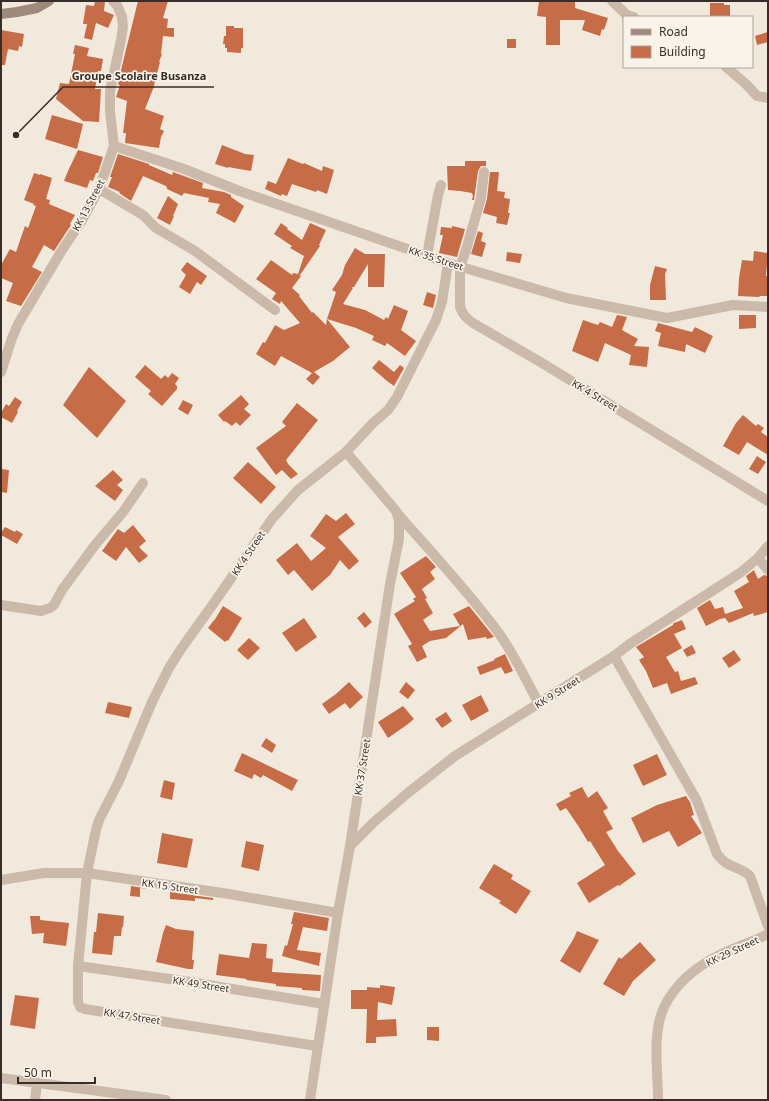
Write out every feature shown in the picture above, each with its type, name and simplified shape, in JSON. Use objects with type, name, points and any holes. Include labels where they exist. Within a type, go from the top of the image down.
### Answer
[{"type":"main road","points":[[1,14],[37,8],[49,1]]},
{"type":"street","name":"KK 13 Street","points":[[1,372],[18,324],[62,250],[81,222],[99,189],[114,146],[110,112],[110,91],[123,27],[122,16],[117,5],[113,1]]},
{"type":"street","points":[[612,1],[627,15],[630,16]]},
{"type":"street","points":[[727,68],[746,84],[757,96],[768,98]]},
{"type":"street","name":"KK 35 Street","points":[[114,146],[184,169],[242,192],[427,256],[566,298],[666,318],[733,305],[768,307]]},
{"type":"street","name":"KK 4 Street","points":[[484,172],[481,198],[469,242],[460,267],[460,307],[466,318],[768,501]]},
{"type":"street","points":[[427,256],[438,194],[441,185]]},
{"type":"street","points":[[99,189],[143,215],[156,228],[195,251],[275,310]]},
{"type":"street","name":"KK 4 Street","points":[[87,873],[93,839],[99,820],[119,780],[152,702],[169,668],[272,519],[298,490],[346,452],[369,427],[388,410],[397,397],[436,320],[442,302],[448,263]]},
{"type":"street","points":[[346,452],[478,607],[498,633],[512,654],[539,704]]},
{"type":"street","points":[[1,605],[41,611],[54,605],[67,583],[95,545],[123,512],[143,483]]},
{"type":"street","name":"KK 37 Street","points":[[310,1100],[317,1046],[350,846],[390,584],[399,539],[399,520],[396,511]]},
{"type":"street","name":"KK 9 Street","points":[[350,846],[374,822],[455,756],[614,656],[630,643],[740,573],[758,558],[768,546]]},
{"type":"street","points":[[758,558],[768,570]]},
{"type":"street","points":[[614,656],[697,801],[717,854],[722,861],[730,866],[746,872],[750,876],[768,926]]},
{"type":"street","name":"KK 15 Street","points":[[1,880],[44,873],[87,873],[228,894],[338,913]]},
{"type":"street","name":"KK 47 Street","points":[[87,873],[78,966],[78,1002],[80,1007],[317,1046]]},
{"type":"street","name":"KK 29 Street","points":[[658,1100],[658,1032],[661,1014],[671,995],[687,977],[706,963],[722,954],[767,938]]},
{"type":"street","name":"KK 49 Street","points":[[78,966],[184,981],[324,1004]]},
{"type":"street","points":[[1,1078],[166,1100]]},
{"type":"street","points":[[35,1100],[37,1083]]},
{"type":"building","points":[[95,1],[105,1],[104,11],[114,15],[108,28],[96,23],[92,40],[84,38],[87,24],[83,24],[86,5],[94,6]]},
{"type":"building","points":[[138,1],[168,1],[163,18],[168,19],[167,28],[174,28],[174,37],[163,36],[162,54],[153,89],[145,109],[164,116],[160,129],[164,131],[159,148],[125,143],[126,133],[123,133],[127,101],[116,97],[120,85],[118,85],[122,66]]},
{"type":"building","points":[[539,1],[575,1],[575,8],[608,18],[604,30],[602,29],[600,36],[582,30],[585,20],[560,20],[560,45],[546,45],[546,17],[537,16]]},
{"type":"building","points":[[710,3],[724,3],[724,5],[730,5],[730,16],[710,16]]},
{"type":"building","points":[[226,26],[243,28],[243,48],[241,48],[241,53],[227,52],[225,44],[223,44],[224,36],[226,36]]},
{"type":"building","points":[[1,30],[24,34],[22,47],[19,46],[18,51],[8,49],[5,65],[1,65]]},
{"type":"building","points":[[768,32],[768,42],[757,45],[755,36]]},
{"type":"building","points":[[507,39],[516,39],[516,48],[507,48]]},
{"type":"building","points":[[75,45],[89,48],[87,56],[103,59],[101,71],[98,71],[95,89],[101,89],[99,122],[83,121],[56,99],[60,83],[69,84],[75,54],[73,54]]},
{"type":"building","points":[[52,115],[83,124],[77,149],[45,139]]},
{"type":"building","points":[[222,145],[245,154],[254,155],[251,171],[228,168],[215,164]]},
{"type":"building","points":[[78,150],[103,157],[98,173],[96,173],[93,181],[90,180],[87,188],[64,181]]},
{"type":"building","points":[[118,154],[149,164],[172,175],[173,172],[203,183],[202,188],[224,192],[231,195],[231,197],[244,206],[235,223],[216,213],[220,204],[208,202],[209,198],[184,193],[182,196],[167,189],[166,186],[143,176],[131,201],[119,193],[120,192],[108,187]]},
{"type":"building","points":[[288,158],[322,171],[323,166],[334,170],[327,194],[292,184],[287,196],[282,194],[281,196],[265,189],[268,181],[276,184]]},
{"type":"building","points":[[465,161],[486,161],[486,166],[481,166],[478,171],[474,200],[472,200],[472,193],[448,190],[447,166],[465,166]]},
{"type":"building","points":[[490,172],[499,172],[497,191],[505,192],[504,198],[510,199],[508,213],[510,213],[507,225],[496,223],[497,217],[483,213],[487,199]]},
{"type":"building","points":[[34,173],[52,178],[46,199],[50,200],[49,204],[75,215],[70,224],[71,225],[54,251],[44,245],[32,267],[42,272],[21,306],[6,301],[13,283],[1,278],[1,265],[10,249],[16,252],[25,226],[28,228],[36,206],[24,200]]},
{"type":"building","points":[[168,196],[178,204],[170,225],[157,218]]},
{"type":"building","points":[[281,223],[302,240],[310,223],[326,230],[319,245],[320,246],[300,275],[298,274],[304,256],[290,248],[292,246],[274,234]]},
{"type":"building","points":[[452,226],[465,229],[457,257],[439,253],[443,235],[440,235],[441,227],[452,228]]},
{"type":"building","points":[[478,231],[483,233],[481,241],[486,243],[482,257],[471,254]]},
{"type":"building","points":[[355,248],[365,254],[385,254],[384,287],[368,287],[368,264],[354,287],[351,287],[353,288],[343,304],[365,310],[384,320],[386,317],[388,319],[394,305],[408,311],[401,330],[416,341],[405,356],[387,343],[385,346],[372,340],[374,336],[356,328],[327,319],[336,292],[332,290],[342,275],[345,265]]},
{"type":"building","points":[[754,251],[768,253],[766,276],[768,276],[768,296],[738,296],[742,260],[753,261]]},
{"type":"building","points":[[507,252],[522,254],[520,263],[506,261]]},
{"type":"building","points":[[271,260],[292,275],[293,273],[301,276],[292,288],[300,295],[299,296],[312,313],[313,312],[326,325],[327,319],[350,347],[333,361],[314,372],[320,377],[313,385],[306,379],[312,373],[281,356],[275,366],[256,354],[263,342],[265,343],[275,325],[284,330],[300,323],[281,301],[280,304],[272,299],[276,293],[256,279]]},
{"type":"building","points":[[187,262],[207,276],[201,285],[197,282],[190,294],[179,287],[186,275],[181,270]]},
{"type":"building","points":[[655,266],[667,269],[665,274],[666,300],[650,300],[650,285]]},
{"type":"building","points":[[427,292],[436,295],[433,308],[423,305]]},
{"type":"building","points":[[617,315],[627,317],[622,330],[638,339],[634,346],[649,347],[647,367],[629,365],[631,355],[605,343],[598,362],[572,351],[583,320],[598,325],[600,322],[612,327]]},
{"type":"building","points":[[739,315],[756,315],[756,328],[739,329]]},
{"type":"building","points":[[658,323],[692,332],[695,327],[713,336],[705,353],[686,344],[685,352],[658,346],[661,333],[655,331]]},
{"type":"building","points":[[379,360],[394,372],[400,365],[404,368],[394,386],[372,368]]},
{"type":"building","points":[[145,365],[161,379],[165,375],[168,378],[172,373],[179,378],[175,384],[177,389],[162,406],[148,394],[151,391],[135,377]]},
{"type":"building","points":[[89,367],[126,401],[97,438],[63,405]]},
{"type":"building","points":[[241,395],[249,404],[244,409],[251,415],[240,426],[236,422],[232,426],[225,421],[224,422],[218,415]]},
{"type":"building","points":[[15,397],[22,402],[12,423],[1,417],[1,413],[6,404],[9,406]]},
{"type":"building","points":[[183,400],[193,405],[188,415],[178,409]]},
{"type":"building","points":[[297,403],[318,420],[286,460],[298,474],[291,479],[282,470],[276,475],[256,448],[286,426],[282,422]]},
{"type":"building","points":[[743,415],[756,426],[758,424],[764,428],[761,432],[768,437],[768,455],[747,442],[739,455],[723,446],[736,423]]},
{"type":"building","points":[[757,456],[766,462],[758,474],[749,469]]},
{"type":"building","points":[[248,462],[276,487],[261,504],[233,478]]},
{"type":"building","points":[[1,469],[9,470],[7,493],[1,492]]},
{"type":"building","points":[[113,470],[123,480],[117,485],[123,490],[115,501],[95,486]]},
{"type":"building","points":[[346,513],[355,524],[338,537],[359,561],[349,570],[340,560],[330,575],[312,591],[294,570],[288,575],[276,560],[297,543],[311,561],[326,548],[310,536],[326,514],[336,521]]},
{"type":"building","points":[[133,525],[146,541],[139,547],[148,556],[139,563],[126,547],[116,561],[102,551],[118,529],[124,533]]},
{"type":"building","points":[[5,527],[23,534],[17,544],[1,535]]},
{"type":"building","points":[[426,556],[436,567],[430,572],[435,579],[422,589],[427,598],[425,599],[433,613],[423,620],[430,631],[460,626],[453,614],[469,606],[494,637],[468,640],[463,624],[446,638],[430,641],[422,646],[427,657],[417,662],[408,646],[412,644],[394,614],[415,601],[413,599],[416,597],[400,573]]},
{"type":"building","points":[[754,570],[758,579],[764,575],[768,576],[768,612],[754,616],[753,613],[729,623],[725,618],[720,619],[706,626],[697,608],[710,600],[715,609],[723,607],[725,614],[743,608],[734,591],[749,582],[746,576]]},
{"type":"building","points":[[223,606],[242,618],[228,641],[227,640],[225,642],[208,628]]},
{"type":"building","points":[[364,612],[372,622],[365,628],[357,618]]},
{"type":"building","points":[[304,618],[317,637],[296,652],[282,633]]},
{"type":"building","points":[[682,620],[686,629],[674,634],[682,648],[666,657],[675,672],[678,671],[681,681],[695,677],[698,684],[671,694],[667,683],[653,688],[646,671],[639,660],[644,657],[636,647],[674,623]]},
{"type":"building","points":[[249,638],[260,648],[248,660],[237,650]]},
{"type":"building","points":[[692,645],[696,653],[687,657],[683,650]]},
{"type":"building","points":[[734,650],[741,660],[729,668],[722,658]]},
{"type":"building","points":[[505,654],[513,671],[505,674],[501,667],[480,675],[477,667],[495,660],[494,659]]},
{"type":"building","points":[[349,682],[363,697],[350,709],[345,703],[329,714],[322,704]]},
{"type":"building","points":[[406,682],[415,690],[408,699],[399,692]]},
{"type":"building","points":[[481,695],[489,711],[471,721],[462,705]]},
{"type":"building","points":[[108,702],[132,707],[129,718],[105,713]]},
{"type":"building","points":[[403,706],[414,719],[388,738],[378,722]]},
{"type":"building","points":[[446,712],[452,721],[442,728],[435,719]]},
{"type":"building","points":[[266,738],[276,745],[272,753],[261,746]]},
{"type":"building","points":[[242,753],[298,780],[292,791],[263,775],[261,778],[254,774],[252,779],[234,771]]},
{"type":"building","points":[[657,754],[667,775],[643,786],[633,765]]},
{"type":"building","points":[[164,780],[175,783],[172,800],[160,797]]},
{"type":"building","points":[[582,787],[588,798],[597,791],[608,808],[603,811],[613,829],[606,832],[618,851],[636,874],[619,886],[618,885],[589,903],[577,883],[605,865],[566,808],[560,811],[556,804],[571,796],[569,793]]},
{"type":"building","points":[[686,796],[690,802],[694,815],[691,816],[702,833],[678,847],[669,831],[643,843],[631,818],[657,805]]},
{"type":"building","points":[[162,833],[193,839],[187,868],[157,863]]},
{"type":"building","points":[[246,841],[264,845],[259,871],[241,867]]},
{"type":"building","points":[[494,864],[513,875],[511,879],[531,891],[516,914],[499,903],[501,901],[479,888]]},
{"type":"building","points":[[131,886],[150,889],[140,888],[140,897],[130,896]]},
{"type":"building","points":[[170,892],[213,898],[213,900],[195,898],[195,901],[170,899]]},
{"type":"building","points":[[294,912],[329,918],[327,931],[303,927],[297,950],[321,953],[319,966],[282,956],[285,945],[287,946],[293,924],[291,924]]},
{"type":"building","points":[[98,913],[124,916],[121,936],[114,936],[112,955],[92,953]]},
{"type":"building","points":[[30,916],[40,916],[40,920],[69,923],[66,946],[43,943],[44,933],[32,934]]},
{"type":"building","points":[[166,925],[176,929],[194,931],[192,960],[194,960],[193,969],[156,962]]},
{"type":"building","points":[[577,931],[599,940],[580,973],[560,961]]},
{"type":"building","points":[[640,942],[656,960],[633,981],[624,996],[603,984],[619,957],[621,959]]},
{"type":"building","points":[[252,943],[267,944],[266,958],[273,959],[272,972],[321,975],[320,991],[276,986],[276,984],[216,975],[219,954],[249,958]]},
{"type":"building","points":[[380,985],[395,987],[392,1005],[378,1002],[377,1020],[396,1019],[397,1036],[376,1037],[376,1043],[366,1043],[367,1009],[351,1009],[351,990],[367,990],[367,987],[380,988]]},
{"type":"building","points":[[15,995],[39,998],[35,1029],[10,1025]]},
{"type":"building","points":[[427,1027],[439,1027],[439,1041],[427,1040]]},
{"type":"place","name":"Groupe Scolaire Busanza","points":[[16,135]]}]
